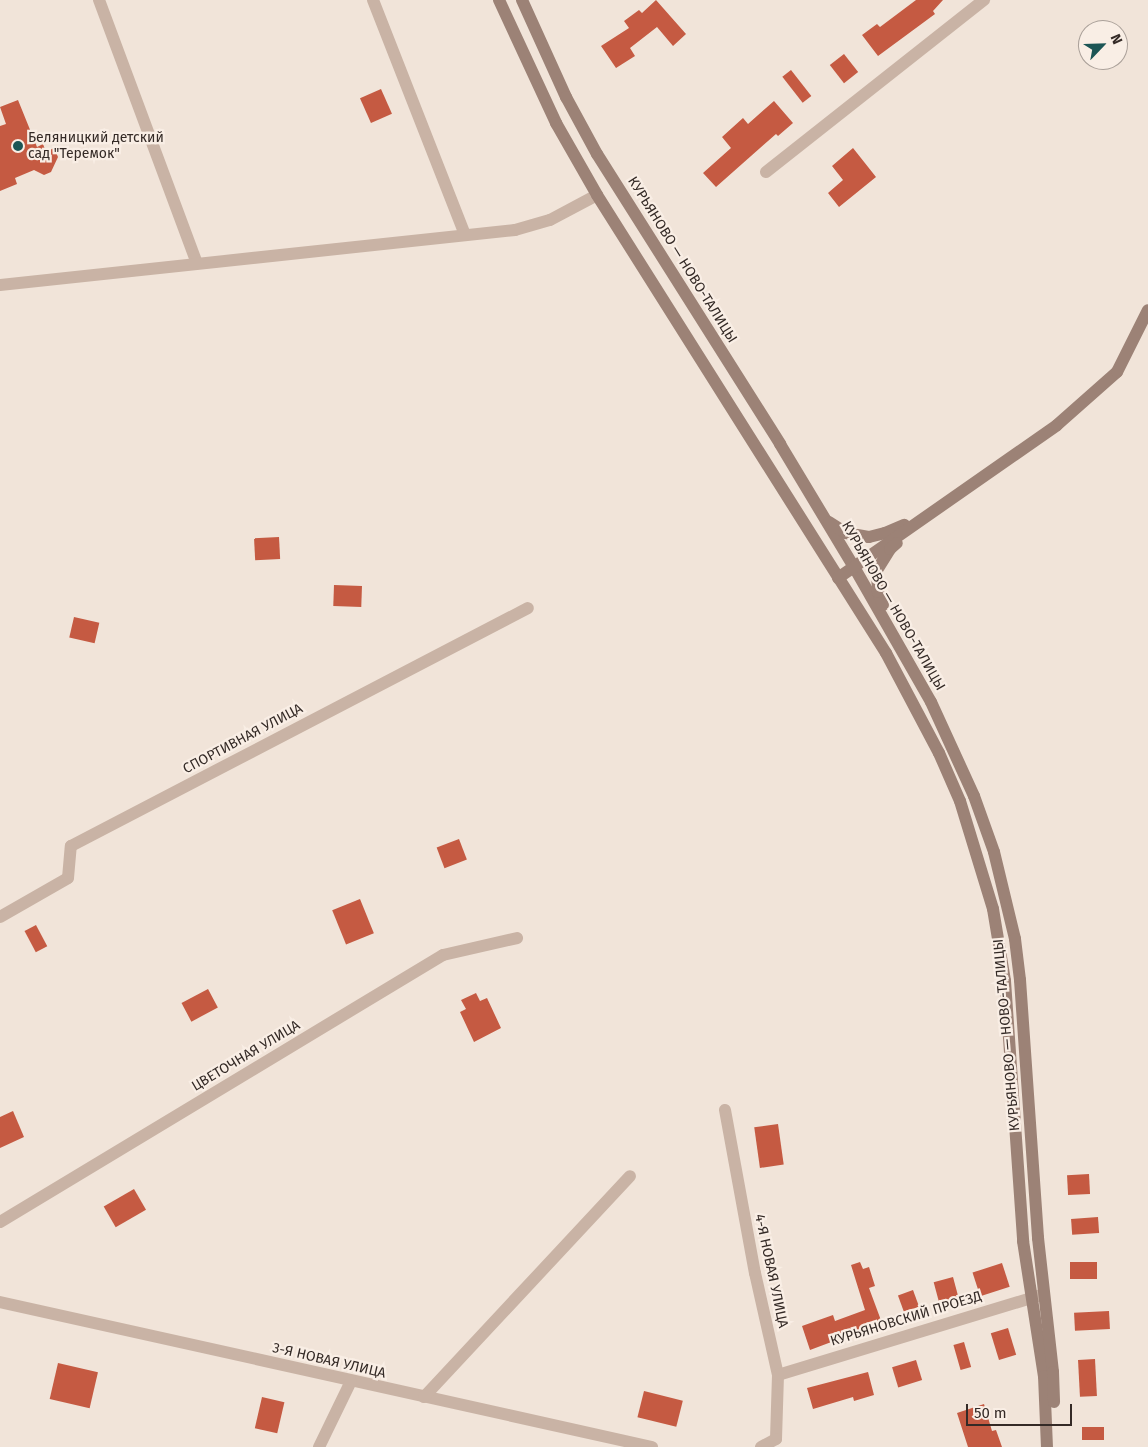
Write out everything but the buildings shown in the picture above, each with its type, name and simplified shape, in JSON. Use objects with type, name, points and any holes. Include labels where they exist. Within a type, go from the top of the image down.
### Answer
[{"type":"main road","name":"КУРЬЯНОВО — НОВО-ТАЛИЦЫ","points":[[499,0],[556,123],[597,196],[886,653],[939,753],[960,801],[986,883],[1000,944],[1005,980],[1023,1241],[1038,1295]]},
{"type":"main road","name":"КУРЬЯНОВО — НОВО-ТАЛИЦЫ","points":[[522,0],[566,97],[597,154],[827,521],[899,645],[953,746],[974,796],[1008,904],[1020,980],[1038,1238],[1038,1295]]},
{"type":"main road","points":[[838,578],[1057,425],[1117,372],[1148,310]]},
{"type":"main road","points":[[827,521],[846,533],[869,536],[885,534],[931,513]]},
{"type":"main road","points":[[899,645],[878,592],[877,570],[890,549],[931,513]]},
{"type":"main road","points":[[1038,1295],[1047,1447]]},
{"type":"main road","points":[[1038,1295],[1053,1372],[1052,1447]]},
{"type":"street","points":[[99,0],[197,263]]},
{"type":"street","points":[[373,0],[466,235]]},
{"type":"street","points":[[766,172],[984,0]]},
{"type":"street","points":[[0,285],[515,230],[550,220],[597,196]]},
{"type":"street","name":"СПОРТИВНАЯ УЛИЦА","points":[[0,917],[68,878],[71,846],[528,608]]},
{"type":"street","name":"ЦВЕТОЧНАЯ УЛИЦА","points":[[0,1222],[443,955],[517,938]]},
{"type":"street","name":"4-Я НОВАЯ УЛИЦА","points":[[725,1110],[756,1273],[778,1374],[780,1443]]},
{"type":"street","points":[[424,1397],[630,1176]]},
{"type":"street","name":"КУРЬЯНОВСКИЙ ПРОЕЗД","points":[[778,1374],[1038,1295]]},
{"type":"street","name":"3-Я НОВАЯ УЛИЦА","points":[[0,1302],[652,1447]]},
{"type":"street","points":[[319,1447],[351,1381]]},
{"type":"street","points":[[761,1447],[780,1443]]},
{"type":"place","name":"Беляницкий детский сад \"Теремок\"","points":[[18,146]]}]
